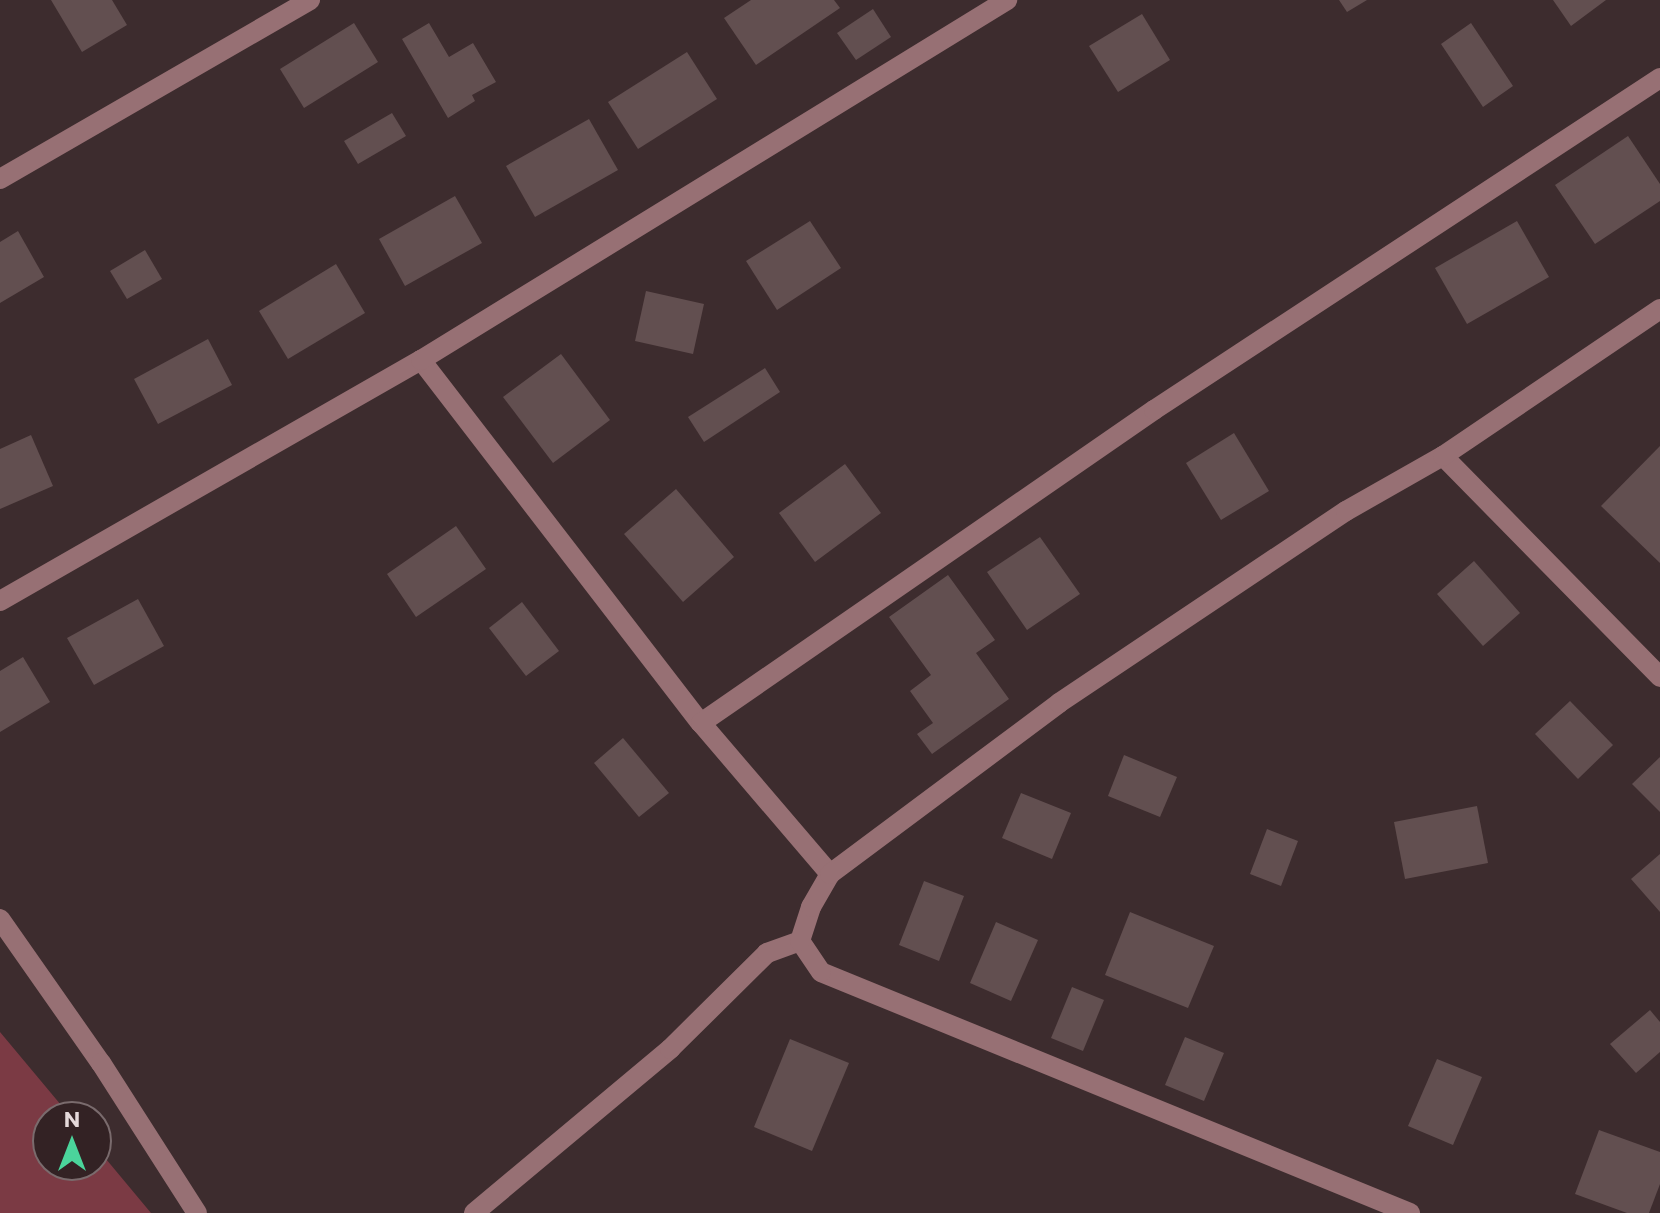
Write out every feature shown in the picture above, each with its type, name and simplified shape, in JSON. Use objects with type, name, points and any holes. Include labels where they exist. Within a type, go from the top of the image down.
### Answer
[{"type":"street","points":[[0,179],[310,0]]},
{"type":"street","points":[[0,601],[421,360],[1007,0]]},
{"type":"street","points":[[701,723],[1154,410],[1660,78]]},
{"type":"street","points":[[800,941],[811,907],[830,874],[1059,703],[1346,511],[1443,456],[1660,309]]},
{"type":"street","points":[[421,360],[701,723],[830,874]]},
{"type":"street","points":[[1443,456],[1660,677]]},
{"type":"street","points":[[0,919],[101,1063],[197,1213]]},
{"type":"street","points":[[474,1213],[670,1049],[767,953],[800,941]]},
{"type":"street","points":[[800,941],[821,972],[1410,1213]]},
{"type":"shaded area","points":[[0,1032],[58,1101],[32,1101],[32,1181],[112,1181],[112,1166],[151,1213],[0,1213]]},
{"type":"building","points":[[51,0],[112,0],[127,25],[82,52]]},
{"type":"building","points":[[751,0],[834,0],[840,8],[756,65],[724,18]]},
{"type":"building","points":[[1339,0],[1367,0],[1347,12]]},
{"type":"building","points":[[1553,0],[1606,0],[1571,26]]},
{"type":"building","points":[[873,9],[891,37],[856,60],[837,33]]},
{"type":"building","points":[[1142,14],[1170,60],[1118,92],[1089,46]]},
{"type":"building","points":[[354,23],[378,62],[304,108],[280,69]]},
{"type":"building","points":[[429,23],[449,57],[473,43],[496,82],[472,95],[475,101],[448,118],[402,39]]},
{"type":"building","points":[[1471,23],[1513,86],[1483,107],[1441,44]]},
{"type":"building","points":[[687,52],[717,99],[638,149],[608,102]]},
{"type":"building","points":[[392,113],[406,136],[358,164],[344,141]]},
{"type":"building","points":[[589,119],[618,170],[535,217],[506,166]]},
{"type":"building","points":[[1628,136],[1660,184],[1660,201],[1595,244],[1555,185]]},
{"type":"building","points":[[455,196],[482,243],[405,286],[379,239]]},
{"type":"building","points":[[810,221],[841,268],[777,310],[746,261]]},
{"type":"building","points":[[1517,221],[1549,277],[1467,324],[1435,268]]},
{"type":"building","points":[[18,231],[44,277],[0,303],[0,242]]},
{"type":"building","points":[[145,250],[162,279],[127,299],[110,271]]},
{"type":"building","points":[[336,264],[365,313],[288,359],[259,311]]},
{"type":"building","points":[[646,291],[704,304],[693,354],[635,341]]},
{"type":"building","points":[[208,339],[232,385],[158,424],[134,379]]},
{"type":"building","points":[[561,354],[610,420],[553,463],[503,397]]},
{"type":"building","points":[[765,368],[780,392],[704,442],[688,417]]},
{"type":"building","points":[[1234,433],[1269,491],[1221,520],[1186,463]]},
{"type":"building","points":[[31,435],[53,486],[0,509],[0,449]]},
{"type":"building","points":[[1660,446],[1660,563],[1601,506]]},
{"type":"building","points":[[845,464],[881,513],[815,562],[779,513]]},
{"type":"building","points":[[676,489],[734,557],[683,602],[624,534]]},
{"type":"building","points":[[456,526],[486,569],[416,617],[387,574]]},
{"type":"building","points":[[1040,537],[1080,594],[1027,630],[987,572]]},
{"type":"building","points":[[1474,561],[1520,613],[1483,646],[1437,594]]},
{"type":"building","points":[[948,575],[995,640],[976,653],[1009,699],[932,754],[917,734],[933,723],[910,691],[931,675],[889,617]]},
{"type":"building","points":[[138,599],[164,646],[94,685],[67,638]]},
{"type":"building","points":[[522,602],[559,651],[526,676],[489,628]]},
{"type":"building","points":[[23,657],[50,702],[0,732],[0,671]]},
{"type":"building","points":[[1570,701],[1613,745],[1578,779],[1535,734]]},
{"type":"building","points":[[623,738],[669,793],[639,817],[594,763]]},
{"type":"building","points":[[1124,755],[1177,777],[1160,817],[1108,796]]},
{"type":"building","points":[[1660,757],[1660,812],[1632,784]]},
{"type":"building","points":[[1021,793],[1071,813],[1052,859],[1002,838]]},
{"type":"building","points":[[1477,806],[1488,863],[1405,879],[1394,822]]},
{"type":"building","points":[[1267,829],[1298,841],[1281,886],[1250,874]]},
{"type":"building","points":[[1660,854],[1660,912],[1631,879]]},
{"type":"building","points":[[924,881],[964,896],[939,961],[899,945]]},
{"type":"building","points":[[1130,912],[1214,946],[1188,1008],[1105,975]]},
{"type":"building","points":[[996,922],[1038,940],[1011,1001],[970,983]]},
{"type":"building","points":[[1072,987],[1104,1000],[1083,1051],[1051,1038]]},
{"type":"building","points":[[1650,1010],[1660,1022],[1660,1052],[1636,1073],[1610,1044]]},
{"type":"building","points":[[1185,1037],[1224,1053],[1204,1101],[1165,1085]]},
{"type":"building","points":[[790,1039],[849,1063],[812,1151],[754,1127]]},
{"type":"building","points":[[1437,1059],[1482,1077],[1453,1145],[1408,1126]]},
{"type":"building","points":[[1599,1130],[1660,1152],[1660,1184],[1649,1213],[1627,1213],[1575,1194]]}]
